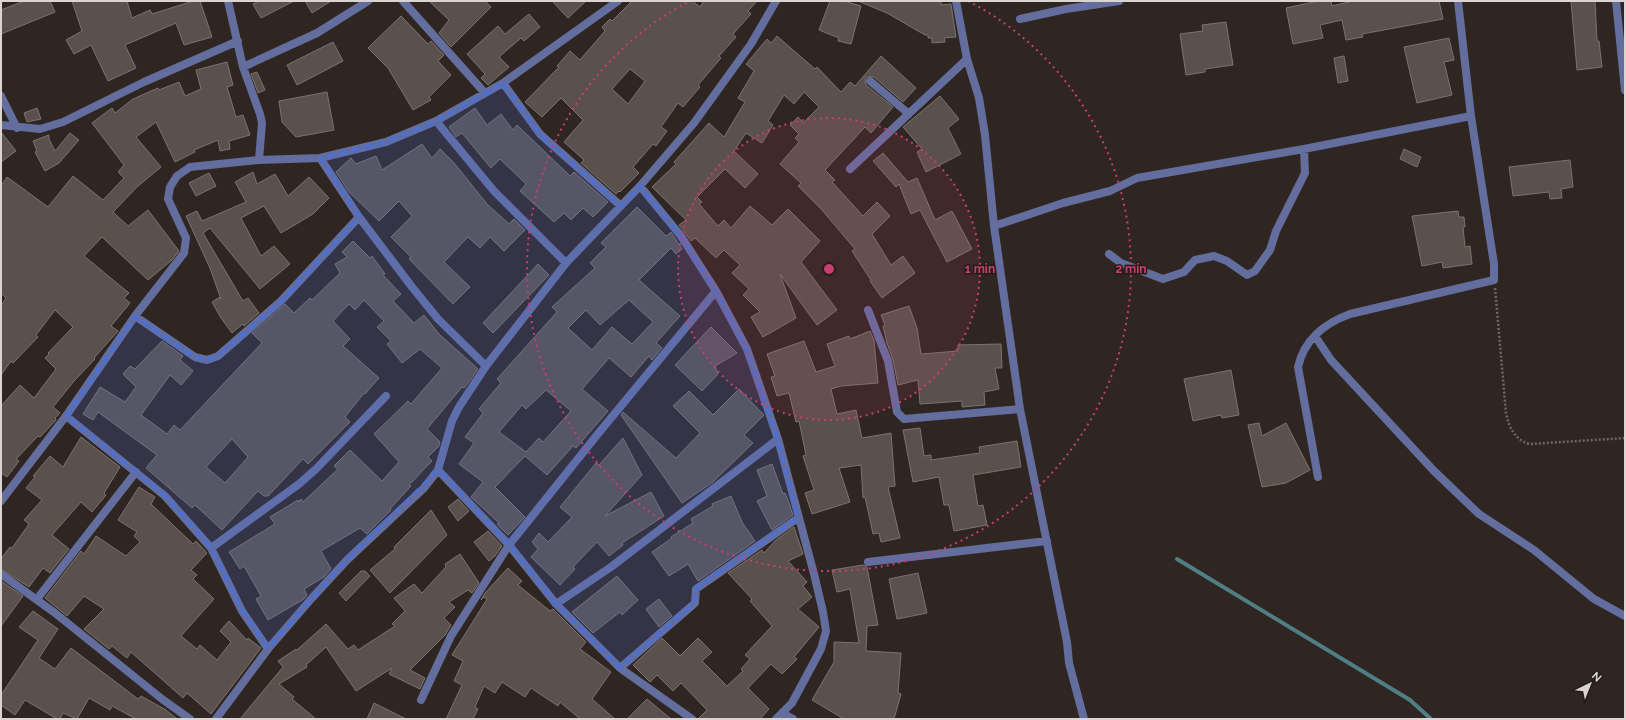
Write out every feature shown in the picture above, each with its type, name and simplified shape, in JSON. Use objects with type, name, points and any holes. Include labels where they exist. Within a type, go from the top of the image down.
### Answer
[{"type":"street","points":[[228,1],[238,41],[242,68],[260,114],[262,124],[259,160]]},
{"type":"street","points":[[242,68],[317,33],[368,1]]},
{"type":"street","points":[[403,1],[484,92]]},
{"type":"street","points":[[216,719],[268,650],[347,560],[424,488],[438,470],[452,421],[459,407],[486,366],[566,263],[640,186],[713,98],[751,44],[776,1]]},
{"type":"street","points":[[956,1],[967,59],[979,98],[985,135],[994,226],[1020,409],[1067,642],[1069,663],[1084,719]]},
{"type":"street","points":[[1020,19],[1065,5],[1119,1]]},
{"type":"street","points":[[1318,477],[1298,367],[1301,354],[1315,336],[1335,320],[1350,314],[1494,280],[1494,264],[1471,116],[1458,1]]},
{"type":"street","points":[[1616,1],[1625,90]]},
{"type":"street","points":[[1,502],[66,416],[135,316],[184,253],[186,238],[168,199],[170,187],[177,176],[190,167],[259,160],[320,158],[386,142],[436,121],[484,92],[503,83],[615,2]]},
{"type":"street","points":[[1,125],[17,128],[40,129],[63,122],[144,82],[238,41]]},
{"type":"street","points":[[850,169],[967,59]]},
{"type":"street","points":[[870,81],[909,114]]},
{"type":"street","points":[[503,83],[540,134],[621,206]]},
{"type":"street","points":[[1,96],[17,128]]},
{"type":"street","points":[[994,226],[1063,203],[1110,191],[1137,178],[1304,149],[1471,116]]},
{"type":"street","points":[[436,121],[494,191],[566,263]]},
{"type":"street","points":[[1110,254],[1126,266],[1163,280],[1184,272],[1195,260],[1214,256],[1227,261],[1247,275],[1255,271],[1270,250],[1276,231],[1305,173],[1304,149]]},
{"type":"street","points":[[320,158],[359,217],[438,319],[486,366]]},
{"type":"street","points":[[640,186],[681,236],[716,291],[747,349],[778,438],[814,574],[826,631],[821,649],[792,703],[779,716]]},
{"type":"street","points":[[135,316],[195,357],[207,360],[218,356],[281,301],[359,217]]},
{"type":"street","points":[[421,700],[451,636],[509,546],[596,435],[716,291]]},
{"type":"street","points":[[868,310],[888,361],[897,412],[904,419],[1020,409]]},
{"type":"street","points":[[1315,336],[1331,360],[1434,471],[1479,514],[1534,550],[1594,599],[1625,616]]},
{"type":"street","points":[[211,548],[299,484],[316,469],[386,396]]},
{"type":"street","points":[[66,416],[165,496],[211,548],[242,611],[268,650]]},
{"type":"street","points":[[556,604],[611,567],[778,438]]},
{"type":"street","points":[[438,470],[509,546],[556,604],[620,668],[692,719]]},
{"type":"street","points":[[37,600],[136,472]]},
{"type":"street","points":[[620,668],[695,603],[696,589],[798,518]]},
{"type":"street","points":[[868,562],[1047,541]]},
{"type":"street","points":[[1,574],[84,635],[162,699],[190,719]]},
{"type":"street","points":[[779,716],[793,719]]},
{"type":"path","points":[[1494,280],[1506,413],[1512,432],[1524,442],[1530,444],[1625,438]]},
{"type":"highlighted area","points":[[503,83],[540,134],[621,206],[640,186],[681,236],[716,291],[747,349],[778,439],[798,518],[696,589],[695,603],[620,668],[556,604],[509,545],[438,470],[347,560],[268,649],[242,611],[211,548],[165,496],[66,416],[135,316],[195,357],[207,360],[218,356],[281,301],[359,217],[320,158],[386,142],[436,121]]},
{"type":"building","points":[[24,1],[50,1],[55,12],[1,34],[1,10]]},
{"type":"building","points":[[72,1],[127,1],[132,18],[150,10],[152,14],[193,1],[200,1],[212,37],[184,45],[176,23],[125,45],[136,68],[108,81],[91,45],[74,54],[66,40],[82,31]]},
{"type":"building","points":[[259,1],[294,1],[261,18],[253,4]]},
{"type":"building","points":[[305,1],[331,1],[312,13]]},
{"type":"building","points":[[429,1],[485,1],[491,7],[451,47],[439,33],[449,20]]},
{"type":"building","points":[[552,1],[586,1],[568,18]]},
{"type":"building","points":[[632,1],[692,1],[700,7],[704,1],[757,1],[748,11],[751,14],[733,34],[736,37],[719,56],[721,58],[698,85],[700,87],[683,107],[678,103],[661,127],[667,131],[656,146],[653,144],[633,167],[639,173],[620,192],[619,191],[616,194],[581,163],[584,160],[564,142],[583,120],[561,98],[542,117],[525,102],[559,67],[557,66],[570,51],[580,60],[605,31],[602,27],[610,19],[612,21]],"holes":[[[630,69],[645,81],[628,104],[612,89]]]},
{"type":"building","points":[[830,1],[844,1],[861,6],[851,44],[838,41],[839,38],[819,30]]},
{"type":"building","points":[[858,1],[941,1],[941,5],[951,4],[956,37],[944,38],[945,42],[932,43],[932,38],[928,38],[928,35],[925,35],[887,13]]},
{"type":"building","points":[[1318,1],[1331,1],[1332,6],[1353,1],[1439,1],[1443,19],[1362,34],[1363,37],[1346,40],[1342,20],[1320,25],[1323,38],[1293,44],[1286,8]]},
{"type":"building","points":[[1571,1],[1595,1],[1597,41],[1599,41],[1602,67],[1577,70]]},
{"type":"building","points":[[529,14],[540,27],[524,41],[521,38],[499,57],[509,67],[488,85],[481,78],[485,74],[467,54],[498,26],[505,34]]},
{"type":"building","points":[[401,16],[428,44],[431,41],[444,55],[438,61],[451,75],[429,97],[431,100],[413,110],[388,68],[368,48]]},
{"type":"building","points":[[1226,22],[1233,65],[1205,69],[1205,72],[1186,75],[1180,34],[1203,31],[1202,25]]},
{"type":"building","points":[[777,36],[815,69],[817,67],[841,92],[850,82],[855,86],[881,56],[916,88],[903,102],[874,77],[866,77],[866,85],[893,107],[871,133],[865,127],[825,170],[835,180],[832,182],[863,216],[877,202],[890,216],[872,234],[891,265],[903,256],[915,273],[882,298],[852,251],[855,249],[822,210],[798,186],[801,183],[780,164],[799,142],[795,138],[799,134],[790,125],[798,117],[803,123],[819,107],[804,92],[794,104],[784,95],[768,121],[773,125],[762,143],[746,133],[734,151],[758,174],[745,188],[725,169],[697,197],[702,202],[699,204],[718,226],[724,220],[731,228],[750,206],[772,225],[788,209],[820,241],[801,262],[837,310],[817,325],[780,274],[796,318],[763,337],[751,317],[760,312],[743,295],[749,289],[732,273],[740,265],[724,250],[716,258],[695,238],[691,241],[679,225],[686,220],[652,187],[676,164],[674,162],[709,123],[724,137],[745,102],[738,98],[754,71],[746,64],[767,39],[771,43]]},
{"type":"building","points":[[1449,38],[1454,60],[1444,62],[1452,95],[1417,103],[1404,47]]},
{"type":"building","points":[[333,42],[343,61],[297,85],[287,65]]},
{"type":"building","points":[[1344,56],[1348,81],[1338,83],[1334,58]]},
{"type":"building","points":[[227,62],[233,85],[227,87],[236,117],[243,115],[250,135],[229,141],[230,149],[220,151],[218,140],[194,150],[195,152],[175,162],[156,122],[136,137],[161,167],[137,187],[113,212],[128,226],[148,210],[179,251],[172,260],[148,280],[102,237],[84,256],[129,293],[124,298],[130,303],[111,326],[118,331],[53,407],[60,413],[55,418],[56,420],[16,459],[19,461],[7,477],[1,473],[1,406],[20,385],[34,398],[56,369],[45,358],[73,327],[55,310],[36,335],[38,337],[13,363],[11,361],[1,375],[1,306],[6,298],[1,293],[1,186],[7,177],[48,207],[73,176],[103,200],[124,178],[118,172],[124,165],[92,123],[112,108],[115,113],[133,99],[158,88],[159,90],[179,82],[185,96],[201,89],[196,70]]},
{"type":"building","points":[[257,72],[265,90],[258,93],[251,74]]},
{"type":"building","points":[[327,92],[334,130],[296,137],[282,122],[279,101]]},
{"type":"building","points":[[940,96],[959,119],[948,128],[961,154],[926,172],[917,152],[922,149],[903,127]]},
{"type":"building","points":[[37,108],[41,119],[27,122],[24,113]]},
{"type":"building","points":[[475,108],[487,125],[501,114],[513,130],[517,125],[570,176],[574,172],[608,202],[593,217],[583,208],[571,220],[564,213],[554,222],[520,191],[526,184],[500,159],[491,168],[462,133],[456,137],[449,127]]},
{"type":"building","points":[[1,132],[16,151],[1,162]]},
{"type":"building","points":[[70,133],[79,140],[59,163],[45,171],[35,152],[37,151],[33,141],[49,135],[49,139],[55,151]]},
{"type":"building","points":[[422,144],[432,158],[440,149],[455,164],[487,204],[509,224],[514,219],[525,230],[504,251],[490,237],[480,248],[468,237],[444,262],[470,287],[453,304],[409,259],[411,257],[391,237],[412,216],[399,201],[379,221],[349,192],[336,172],[351,158],[356,164],[376,156],[382,170]]},
{"type":"building","points":[[1404,149],[1421,157],[1417,167],[1400,159]]},
{"type":"building","points":[[883,153],[908,182],[917,178],[935,220],[952,211],[972,249],[947,262],[920,210],[911,214],[899,184],[896,187],[873,161]]},
{"type":"building","points":[[1570,160],[1573,187],[1561,189],[1562,198],[1550,199],[1549,192],[1513,196],[1509,167]]},
{"type":"building","points":[[253,172],[257,184],[275,174],[288,196],[309,177],[329,198],[313,214],[281,233],[264,206],[241,218],[261,256],[274,246],[290,264],[260,289],[210,228],[203,233],[243,301],[248,298],[259,313],[244,326],[243,324],[232,333],[212,302],[220,297],[221,299],[210,268],[186,216],[197,211],[202,221],[246,202],[235,182]]},
{"type":"building","points":[[209,173],[216,186],[196,196],[189,183]]},
{"type":"building","points":[[637,207],[666,236],[671,232],[682,249],[676,254],[671,248],[639,280],[680,316],[656,343],[662,348],[652,360],[649,356],[631,377],[609,358],[582,389],[608,411],[576,448],[573,446],[547,475],[525,456],[495,487],[525,517],[508,535],[497,524],[499,523],[471,497],[483,482],[459,464],[474,443],[465,437],[483,413],[479,409],[501,383],[497,379],[557,312],[552,307],[595,268],[590,263],[606,247],[601,243]],"holes":[[[629,300],[653,322],[632,344],[612,327],[592,350],[568,328],[586,310],[600,325]],[[546,390],[571,411],[543,442],[539,438],[526,452],[499,432],[522,405],[526,409]]]},
{"type":"building","points":[[1458,211],[1459,217],[1464,217],[1465,227],[1463,227],[1465,247],[1470,246],[1472,264],[1443,268],[1442,262],[1422,266],[1412,216]]},
{"type":"building","points":[[353,241],[370,258],[372,256],[385,274],[383,275],[401,294],[393,301],[414,323],[424,315],[439,334],[478,369],[464,388],[462,387],[427,429],[440,442],[439,446],[428,457],[432,461],[409,485],[411,486],[390,509],[391,510],[367,534],[360,528],[321,551],[331,569],[324,577],[304,589],[307,595],[304,599],[268,620],[256,599],[261,596],[244,566],[240,569],[229,552],[275,524],[270,517],[298,500],[299,502],[301,499],[303,502],[338,469],[334,466],[350,450],[382,481],[399,462],[374,434],[408,401],[411,404],[442,368],[420,349],[402,363],[387,344],[391,341],[377,327],[384,321],[364,300],[355,310],[349,304],[333,321],[350,339],[343,346],[379,378],[365,394],[364,393],[345,417],[350,422],[308,464],[303,459],[268,496],[264,496],[258,491],[222,530],[195,505],[192,508],[146,468],[157,455],[98,412],[93,420],[83,414],[100,387],[125,402],[136,387],[123,374],[130,366],[135,369],[162,341],[183,356],[180,360],[193,371],[181,385],[170,375],[141,415],[167,434],[174,425],[180,430],[262,343],[252,333],[285,304],[294,313],[310,298],[312,300],[340,273],[335,264],[347,257],[342,252]],"holes":[[[232,439],[248,457],[225,483],[206,467]]]},
{"type":"building","points":[[538,264],[549,275],[493,333],[483,323]]},
{"type":"building","points":[[909,306],[917,328],[921,354],[958,351],[958,345],[1001,344],[1002,368],[995,368],[999,389],[984,392],[985,405],[962,407],[962,401],[920,404],[918,380],[898,385],[893,360],[883,326],[885,325],[881,315]]},
{"type":"building","points":[[711,327],[737,353],[715,366],[718,374],[702,391],[675,365]]},
{"type":"building","points":[[870,331],[874,340],[878,383],[841,386],[831,389],[837,414],[856,410],[862,438],[891,433],[895,486],[888,487],[900,538],[881,542],[879,533],[873,534],[865,497],[863,498],[861,465],[839,468],[850,502],[812,514],[805,493],[814,490],[803,456],[806,455],[799,421],[796,422],[789,393],[777,396],[771,377],[775,376],[767,354],[804,341],[816,372],[835,366],[827,344],[849,336],[850,339]]},
{"type":"building","points":[[1231,370],[1239,415],[1222,418],[1221,415],[1193,421],[1184,379]]},
{"type":"building","points":[[739,389],[764,415],[744,435],[753,443],[713,482],[682,503],[621,415],[623,412],[676,458],[700,433],[673,406],[689,391],[713,415]]},
{"type":"building","points":[[1259,423],[1262,436],[1286,423],[1310,470],[1286,483],[1262,487],[1248,425]]},
{"type":"building","points":[[920,428],[924,456],[931,455],[931,460],[980,453],[979,447],[1017,441],[1021,467],[973,475],[978,506],[983,505],[987,525],[954,531],[949,505],[944,505],[939,477],[913,482],[903,430]]},
{"type":"building","points":[[81,437],[120,467],[104,493],[106,495],[92,512],[81,502],[52,535],[69,549],[50,573],[43,568],[29,587],[1,569],[1,559],[10,547],[12,548],[29,524],[24,520],[42,500],[26,488],[35,477],[33,476],[50,456],[63,467]]},
{"type":"building","points":[[623,438],[642,475],[605,516],[651,492],[664,516],[622,543],[623,545],[609,556],[597,542],[573,567],[575,569],[560,585],[531,557],[538,549],[532,542],[539,533],[548,542],[572,517],[560,507],[596,463],[599,465]]},
{"type":"building","points":[[772,464],[783,494],[785,493],[793,515],[772,530],[757,501],[767,496],[757,470]]},
{"type":"building","points":[[139,487],[155,497],[151,504],[193,544],[196,541],[207,553],[191,570],[197,575],[193,579],[214,599],[181,636],[197,649],[200,645],[217,660],[231,642],[220,631],[229,621],[247,640],[248,638],[261,648],[211,714],[187,693],[183,698],[131,652],[127,658],[112,646],[109,649],[84,629],[104,609],[84,596],[67,616],[45,598],[81,551],[84,554],[96,536],[126,556],[140,542],[134,536],[137,532],[118,520]]},
{"type":"building","points":[[731,496],[742,522],[755,541],[698,581],[688,564],[669,576],[652,552],[672,538],[671,537],[693,523],[691,519],[713,506],[712,504]]},
{"type":"building","points":[[458,499],[469,511],[458,521],[448,507]]},
{"type":"building","points":[[431,510],[447,535],[390,593],[370,570],[395,549],[394,547]]},
{"type":"building","points":[[794,527],[803,554],[788,561],[807,582],[803,586],[812,597],[798,609],[819,627],[794,657],[797,659],[782,674],[771,664],[748,688],[769,709],[760,719],[698,719],[707,710],[681,683],[673,691],[657,675],[650,682],[633,665],[662,638],[679,655],[681,655],[698,638],[712,652],[702,661],[727,686],[743,671],[741,669],[750,659],[745,655],[772,626],[750,601],[752,599],[728,573],[762,550],[764,553],[776,540]]},
{"type":"building","points":[[488,531],[502,546],[495,556],[489,561],[474,542]]},
{"type":"building","points":[[460,554],[479,583],[472,593],[468,590],[449,602],[455,607],[444,618],[451,625],[445,635],[410,670],[425,678],[420,689],[389,674],[392,668],[356,691],[326,647],[306,665],[307,667],[279,684],[294,697],[292,699],[316,719],[240,719],[283,667],[278,661],[296,649],[297,650],[326,624],[348,649],[354,645],[358,650],[395,626],[392,624],[405,611],[394,598],[414,584],[422,593],[446,567],[445,564]]},
{"type":"building","points":[[863,565],[867,567],[878,625],[867,626],[866,651],[901,653],[898,693],[901,694],[894,719],[844,719],[812,700],[834,662],[834,642],[859,643],[850,589],[837,592],[832,570]]},
{"type":"building","points":[[508,568],[522,581],[518,585],[550,611],[553,609],[586,642],[580,649],[611,672],[592,699],[615,719],[580,719],[560,702],[558,706],[531,688],[525,697],[502,682],[495,693],[484,686],[475,707],[478,709],[473,719],[446,719],[462,685],[454,681],[463,661],[452,655],[487,599],[484,597],[481,600],[485,593]]},
{"type":"building","points":[[361,571],[365,571],[370,576],[346,601],[339,593]]},
{"type":"building","points":[[918,573],[927,613],[897,619],[889,579]]},
{"type":"building","points":[[617,576],[638,600],[622,615],[620,612],[593,633],[572,612]]},
{"type":"building","points":[[1,581],[23,596],[1,626]]},
{"type":"building","points":[[659,599],[672,616],[659,627],[646,609]]},
{"type":"building","points":[[33,611],[58,629],[39,658],[55,669],[71,648],[138,699],[141,696],[166,710],[177,719],[136,719],[112,706],[110,710],[89,698],[77,719],[63,713],[60,719],[57,719],[25,700],[15,715],[1,705],[1,695],[38,640],[19,627]]},
{"type":"building","points":[[647,699],[671,719],[627,719]]},
{"type":"building","points":[[374,703],[406,719],[367,719]]},
{"type":"waterway","points":[[1177,559],[1410,700],[1431,719]]}]
